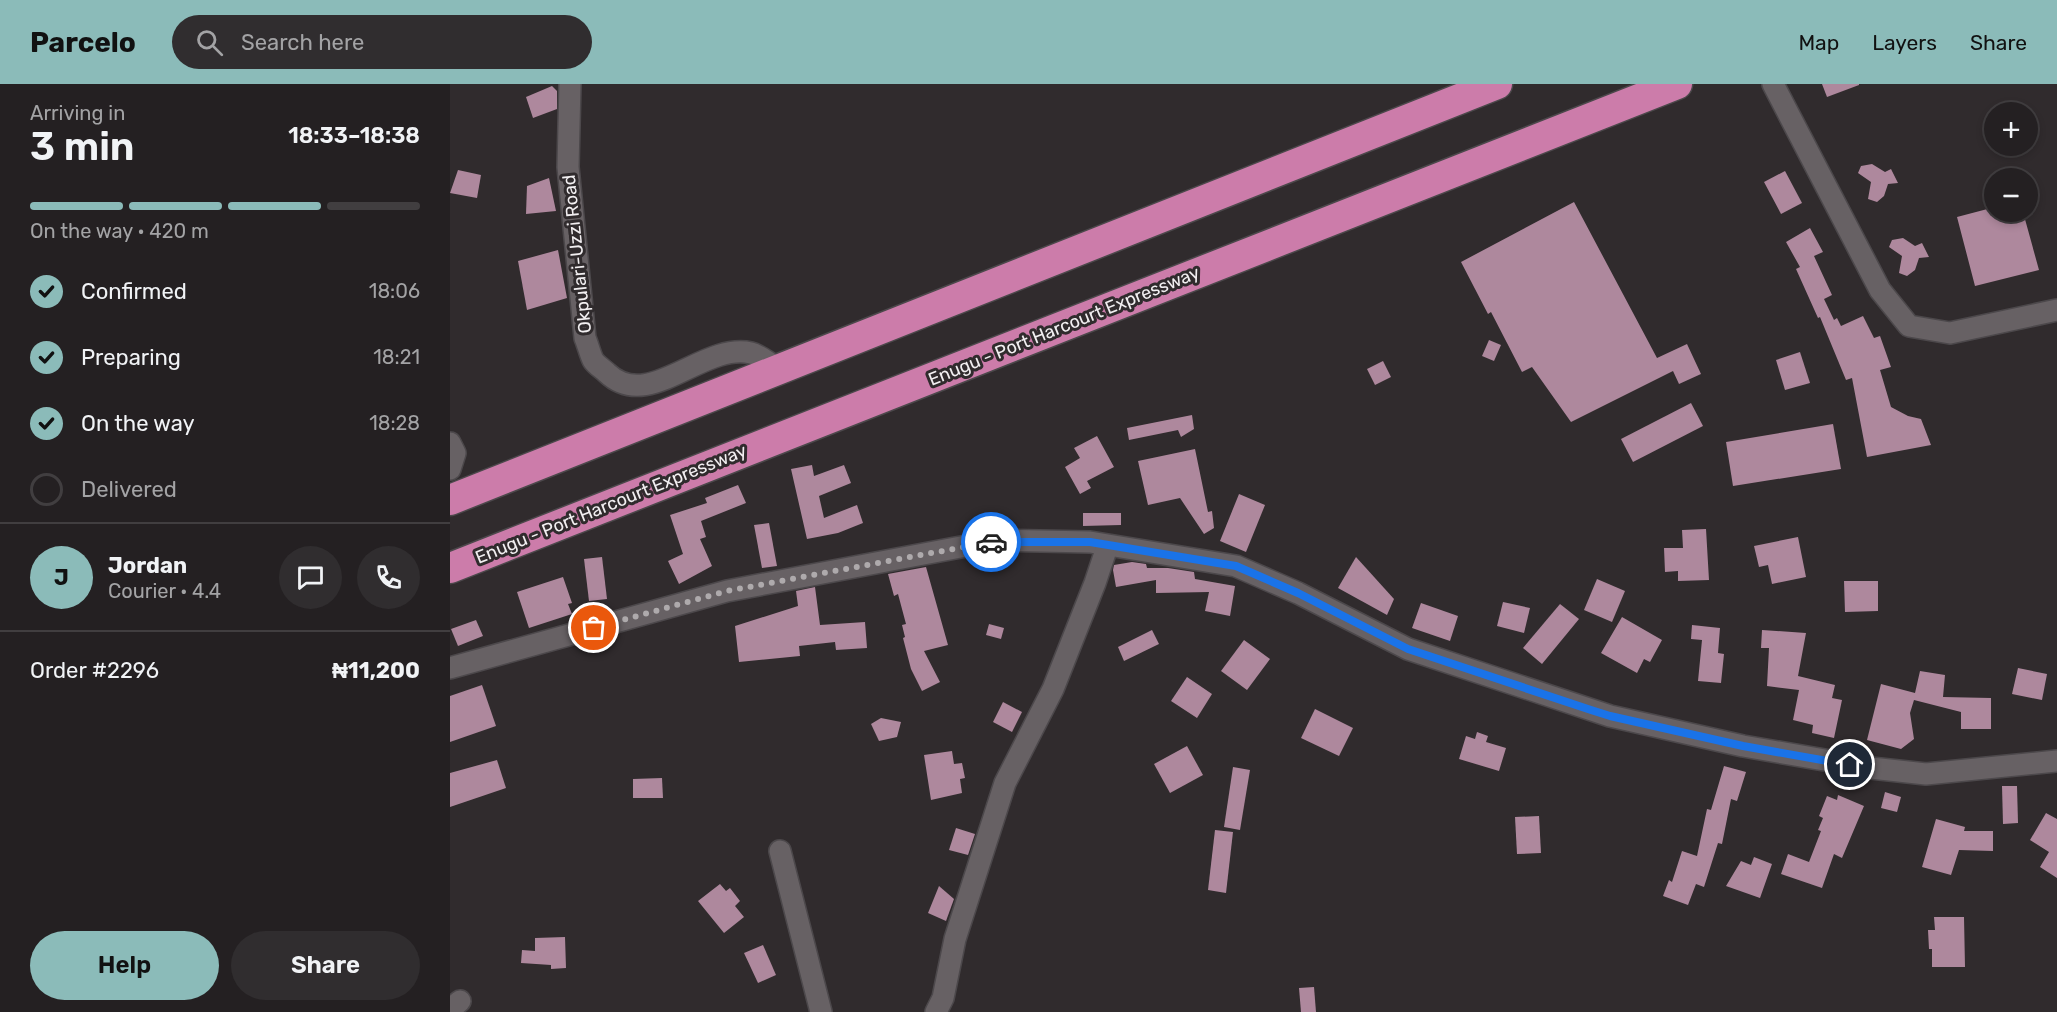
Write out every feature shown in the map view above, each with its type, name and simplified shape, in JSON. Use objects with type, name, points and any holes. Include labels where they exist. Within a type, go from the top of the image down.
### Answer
[{"type":"highway","points":[[450,500],[1497,84]]},
{"type":"highway","name":"Enugu - Port Harcourt Expressway","points":[[450,568],[1677,84]]},
{"type":"street","name":"Okpulari-Uzzi Road","points":[[570,84],[568,166],[585,338],[594,361],[613,379],[632,386],[650,385],[712,357],[740,351],[753,353],[778,369]]},
{"type":"street","points":[[1773,84],[1880,290],[1909,326],[1950,333],[2057,310]]},
{"type":"street","points":[[450,443],[455,453],[450,469]]},
{"type":"street","points":[[450,668],[727,591],[998,540],[1090,542],[1236,566],[1298,593],[1408,649],[1610,716],[1743,746],[1871,768],[1926,774],[2057,761]]},
{"type":"street","points":[[936,1012],[943,998],[955,939],[1005,783],[1053,689],[1095,583],[1107,546]]},
{"type":"street","points":[[780,851],[821,1012]]},
{"type":"building","points":[[1822,84],[1859,84],[1859,85],[1827,97]]},
{"type":"building","points":[[552,86],[557,91],[557,109],[533,118],[526,97]]},
{"type":"building","points":[[1872,164],[1885,172],[1891,169],[1898,183],[1888,184],[1884,196],[1877,202],[1868,199],[1871,182],[1858,173],[1861,166]]},
{"type":"building","points":[[458,170],[481,175],[477,198],[450,193]]},
{"type":"building","points":[[1785,171],[1802,203],[1781,214],[1764,182]]},
{"type":"building","points":[[549,178],[556,211],[526,214],[527,186]]},
{"type":"building","points":[[1574,202],[1657,358],[1687,344],[1701,374],[1679,384],[1673,371],[1571,422],[1532,367],[1522,372],[1491,312],[1488,314],[1461,262]]},
{"type":"building","points":[[1984,210],[1984,222],[2026,222],[2039,270],[1975,286],[1957,217]]},
{"type":"building","points":[[1810,228],[1823,252],[1814,256],[1832,295],[1824,299],[1834,320],[1837,318],[1841,326],[1863,316],[1874,338],[1880,336],[1891,367],[1880,370],[1891,407],[1908,416],[1921,419],[1931,445],[1867,457],[1852,378],[1846,380],[1820,317],[1818,318],[1796,269],[1800,267],[1786,242]]},
{"type":"building","points":[[1903,238],[1915,246],[1922,243],[1929,257],[1919,258],[1915,270],[1907,276],[1899,273],[1902,256],[1889,247],[1892,240]]},
{"type":"building","points":[[558,250],[567,298],[527,310],[518,261]]},
{"type":"building","points":[[1489,340],[1501,345],[1494,361],[1482,356]]},
{"type":"building","points":[[1800,352],[1810,383],[1785,390],[1776,360]]},
{"type":"building","points":[[1383,361],[1391,377],[1375,385],[1367,369]]},
{"type":"building","points":[[1691,403],[1703,426],[1633,462],[1621,439]]},
{"type":"building","points":[[1192,415],[1194,429],[1181,437],[1178,430],[1129,440],[1127,428]]},
{"type":"building","points":[[1833,424],[1841,469],[1733,486],[1726,442]]},
{"type":"building","points":[[1097,436],[1114,467],[1087,481],[1091,488],[1080,494],[1065,467],[1080,458],[1074,448]]},
{"type":"building","points":[[1195,449],[1208,512],[1212,511],[1214,528],[1204,534],[1180,498],[1148,505],[1138,461]]},
{"type":"building","points":[[812,465],[814,476],[844,465],[851,483],[819,496],[824,518],[857,505],[863,523],[838,533],[807,539],[791,469]]},
{"type":"building","points":[[738,485],[746,503],[701,521],[706,537],[700,539],[712,566],[679,584],[668,561],[683,554],[670,515],[707,503],[705,498]]},
{"type":"building","points":[[1239,494],[1265,505],[1246,552],[1220,541]]},
{"type":"building","points":[[1083,513],[1121,513],[1121,525],[1083,526]]},
{"type":"building","points":[[769,523],[777,566],[762,568],[754,525]]},
{"type":"building","points":[[1706,529],[1709,580],[1678,581],[1678,571],[1665,572],[1664,548],[1683,548],[1682,530]]},
{"type":"building","points":[[1798,537],[1806,577],[1772,584],[1768,565],[1759,567],[1754,546]]},
{"type":"building","points":[[602,557],[607,599],[589,601],[584,559]]},
{"type":"building","points":[[1356,557],[1394,599],[1387,615],[1338,588]]},
{"type":"building","points":[[1132,562],[1146,564],[1147,568],[1194,572],[1195,579],[1235,586],[1230,616],[1205,611],[1209,592],[1156,593],[1156,580],[1116,587],[1114,565]]},
{"type":"building","points":[[926,567],[948,645],[924,651],[940,682],[922,691],[911,669],[903,638],[905,637],[902,625],[906,624],[898,594],[894,596],[888,574]]},
{"type":"building","points":[[563,577],[572,603],[568,604],[572,614],[529,628],[517,592]]},
{"type":"building","points":[[1597,579],[1625,591],[1612,622],[1584,610]]},
{"type":"building","points":[[1844,581],[1878,581],[1878,611],[1845,612]]},
{"type":"building","points":[[815,587],[820,625],[865,622],[867,648],[836,650],[835,642],[799,646],[800,656],[739,662],[735,626],[798,606],[796,591]]},
{"type":"building","points":[[1503,602],[1530,608],[1524,633],[1497,626]]},
{"type":"building","points":[[1421,603],[1458,616],[1450,641],[1412,628]]},
{"type":"building","points":[[1560,604],[1579,619],[1542,664],[1523,648]]},
{"type":"building","points":[[1622,617],[1662,640],[1650,662],[1644,659],[1637,673],[1601,653]]},
{"type":"building","points":[[476,620],[483,636],[458,646],[451,629]]},
{"type":"building","points":[[989,624],[1004,628],[1001,639],[986,635]]},
{"type":"building","points":[[1692,625],[1720,628],[1718,653],[1724,654],[1721,683],[1698,681],[1702,640],[1691,639]]},
{"type":"building","points":[[1152,630],[1159,644],[1124,661],[1118,647]]},
{"type":"building","points":[[1762,630],[1806,633],[1798,676],[1835,685],[1832,698],[1842,700],[1834,738],[1812,733],[1813,725],[1793,720],[1799,690],[1767,686],[1769,648],[1761,648]]},
{"type":"building","points":[[1244,640],[1270,659],[1247,690],[1221,671]]},
{"type":"building","points":[[2018,668],[2047,674],[2042,700],[2012,694]]},
{"type":"building","points":[[1920,671],[1945,675],[1943,697],[1991,698],[1991,729],[1961,729],[1961,712],[1914,700],[1910,713],[1914,739],[1901,749],[1867,740],[1881,684],[1915,693]]},
{"type":"building","points":[[1187,677],[1212,694],[1197,718],[1171,701]]},
{"type":"building","points":[[482,685],[496,726],[450,742],[450,696]]},
{"type":"building","points":[[1003,702],[1022,712],[1012,732],[993,722]]},
{"type":"building","points":[[1315,709],[1353,728],[1339,756],[1301,738]]},
{"type":"building","points":[[881,718],[901,722],[897,737],[879,741],[871,724]]},
{"type":"building","points":[[1477,732],[1488,736],[1486,742],[1506,748],[1499,771],[1459,759],[1466,736],[1475,739]]},
{"type":"building","points":[[1187,746],[1203,775],[1170,793],[1154,764]]},
{"type":"building","points":[[952,751],[954,764],[962,763],[965,778],[960,779],[962,793],[931,800],[924,755]]},
{"type":"building","points":[[497,760],[506,788],[450,807],[450,773]]},
{"type":"building","points":[[1724,766],[1746,772],[1737,801],[1731,799],[1722,844],[1718,843],[1704,887],[1696,884],[1688,905],[1663,896],[1669,880],[1672,882],[1682,851],[1697,856],[1707,809],[1711,810]]},
{"type":"building","points":[[1233,767],[1250,770],[1240,830],[1224,827]]},
{"type":"building","points":[[662,778],[663,798],[633,798],[633,779]]},
{"type":"building","points":[[2002,786],[2017,786],[2018,823],[2003,824]]},
{"type":"building","points":[[1885,792],[1901,797],[1897,812],[1881,808]]},
{"type":"building","points":[[1838,795],[1864,806],[1842,858],[1834,854],[1822,888],[1781,874],[1788,854],[1809,862],[1821,831],[1818,830],[1823,818],[1819,816],[1827,796],[1837,800]]},
{"type":"building","points":[[2046,813],[2057,819],[2057,878],[2040,867],[2049,852],[2030,840]]},
{"type":"building","points":[[1539,816],[1541,853],[1517,854],[1515,817]]},
{"type":"building","points":[[1936,819],[1965,827],[1964,831],[1993,831],[1993,851],[1959,850],[1951,875],[1922,867]]},
{"type":"building","points":[[956,828],[975,834],[968,855],[949,850]]},
{"type":"building","points":[[1215,830],[1233,832],[1226,893],[1208,890]]},
{"type":"building","points":[[1754,857],[1772,864],[1760,898],[1726,886],[1741,861],[1751,865]]},
{"type":"building","points":[[720,884],[726,891],[730,888],[740,901],[735,906],[744,917],[724,933],[698,901]]},
{"type":"building","points":[[939,886],[954,899],[946,921],[928,913]]},
{"type":"building","points":[[1934,917],[1964,917],[1965,967],[1932,967],[1932,949],[1929,949],[1928,930],[1935,930]]},
{"type":"building","points":[[565,937],[566,968],[551,969],[551,965],[521,963],[522,950],[535,951],[535,938]]},
{"type":"building","points":[[763,945],[776,975],[758,983],[744,953]]},
{"type":"building","points":[[1314,987],[1316,1012],[1301,1012],[1299,988]]},
{"type":"way so far","points":[[594,628],[727,591],[991,542]]},
{"type":"route","points":[[991,542],[998,540],[1090,542],[1236,566],[1298,593],[1408,649],[1591,710],[1743,746],[1850,765]]}]
